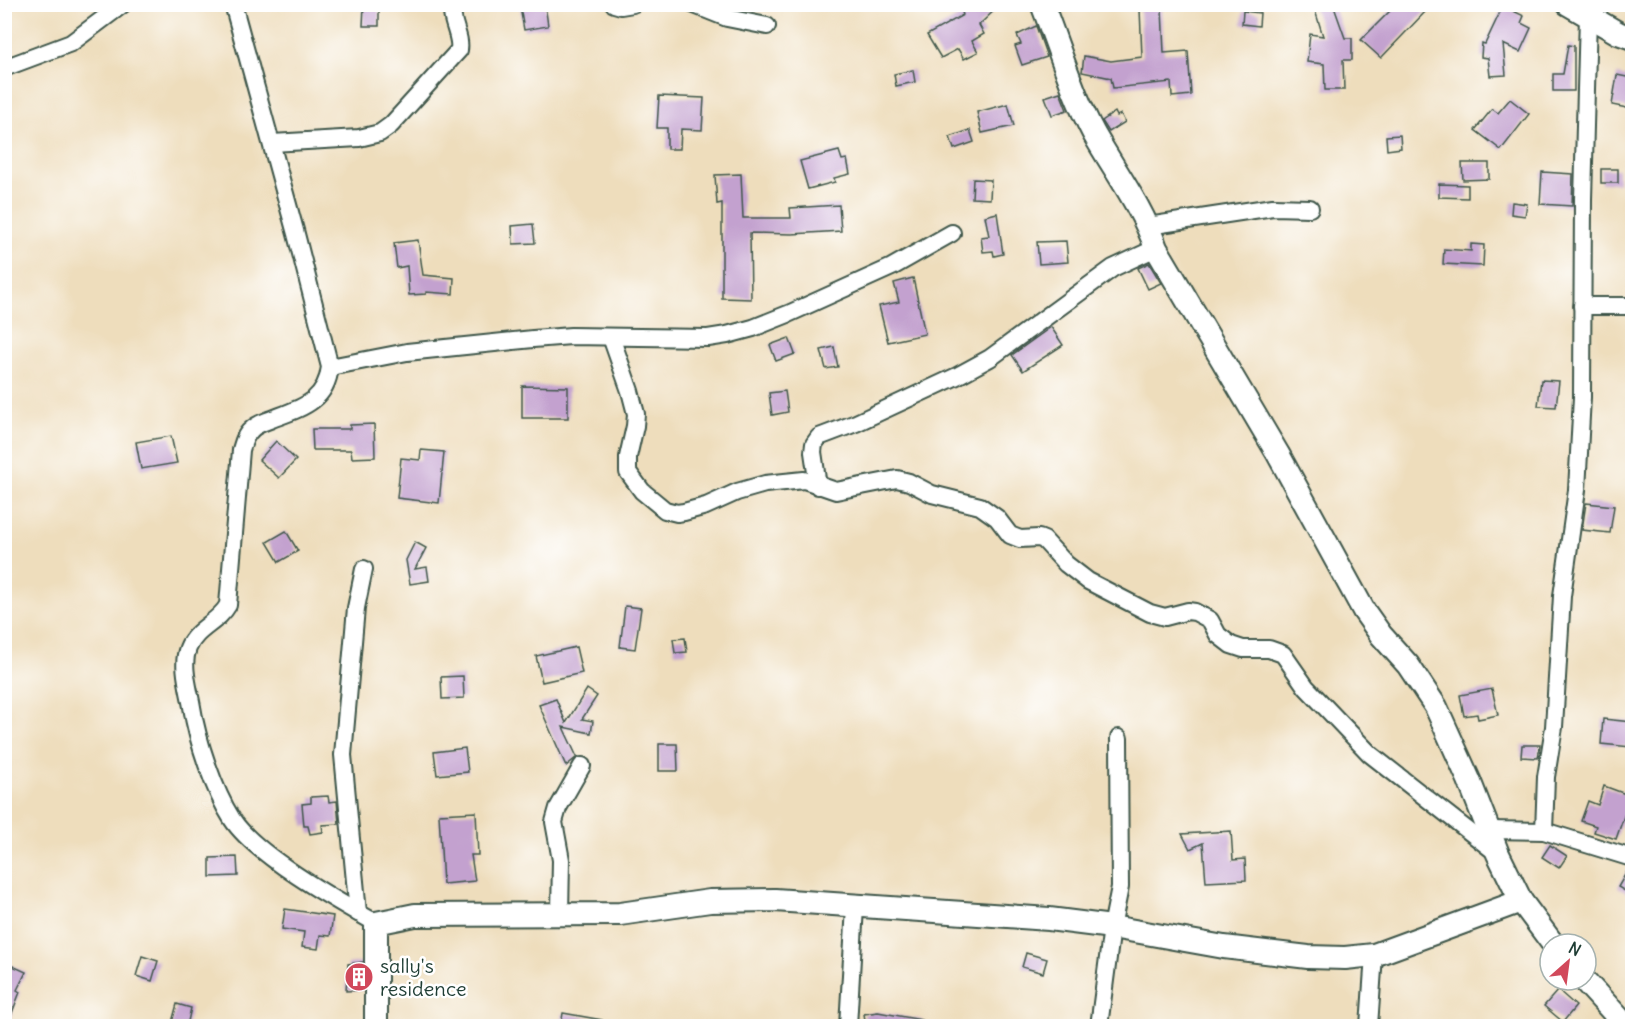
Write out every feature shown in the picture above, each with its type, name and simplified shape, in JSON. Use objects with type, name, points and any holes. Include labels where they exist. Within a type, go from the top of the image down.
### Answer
[{"type":"street","points":[[4,68],[71,43],[123,4]]},
{"type":"street","points":[[232,4],[272,143],[330,367],[329,379],[325,387],[312,402],[254,427],[244,440],[241,450],[228,605],[222,615],[196,635],[186,654],[187,676],[196,729],[209,768],[231,818],[261,849],[367,918],[415,915],[620,914],[710,901],[775,900],[1049,919],[1112,927],[1224,947],[1308,957],[1345,958],[1374,955],[1521,901]]},
{"type":"street","points":[[272,143],[359,138],[380,133],[459,50],[459,37],[452,14],[454,4]]},
{"type":"street","points":[[614,4],[621,6],[633,4]]},
{"type":"street","points":[[692,4],[727,18],[767,26]]},
{"type":"street","points":[[1042,4],[1093,132],[1148,226],[1156,248],[1278,453],[1364,610],[1380,635],[1408,665],[1436,708],[1498,854],[1521,901],[1544,932]]},
{"type":"street","points":[[1578,10],[1618,33],[1632,38]]},
{"type":"street","points":[[1544,831],[1546,777],[1554,727],[1562,596],[1577,490],[1582,397],[1578,10]]},
{"type":"street","points":[[1148,226],[1272,207],[1310,208]]},
{"type":"street","points":[[330,367],[407,352],[542,338],[716,337],[753,328],[789,314],[892,267],[952,232]]},
{"type":"street","points":[[818,486],[813,444],[819,437],[856,423],[990,358],[1113,268],[1156,248]]},
{"type":"street","points":[[1582,306],[1632,306]]},
{"type":"street","points":[[611,337],[636,414],[628,457],[628,472],[635,485],[665,510],[677,513],[706,506],[737,492],[765,484],[804,480],[836,490],[897,478],[932,494],[980,506],[997,518],[1010,535],[1020,539],[1044,540],[1066,564],[1088,581],[1150,613],[1165,617],[1188,611],[1195,612],[1210,620],[1218,635],[1231,645],[1243,649],[1269,649],[1283,654],[1306,687],[1370,754],[1498,854]]},
{"type":"street","points":[[364,570],[356,608],[343,755],[367,918],[376,1026]]},
{"type":"street","points":[[1099,1026],[1112,927],[1120,887],[1119,738]]},
{"type":"street","points":[[560,915],[561,860],[554,822],[558,808],[582,766]]},
{"type":"street","points":[[1489,830],[1544,831],[1632,858]]},
{"type":"street","points":[[848,1026],[855,907]]},
{"type":"street","points":[[1369,1026],[1374,955]]},
{"type":"street","points":[[1595,992],[1626,1026]]},
{"type":"building","points":[[545,4],[548,26],[524,30],[520,7]]},
{"type":"building","points":[[959,4],[1001,4],[979,25],[984,34],[972,41],[978,52],[964,59],[958,49],[941,58],[927,35],[963,15]]},
{"type":"building","points":[[1333,4],[1345,38],[1352,38],[1352,60],[1343,60],[1344,90],[1325,90],[1324,64],[1307,62],[1310,34],[1323,36],[1314,7]]},
{"type":"building","points":[[1397,4],[1419,4],[1426,11],[1381,58],[1361,40]]},
{"type":"building","points":[[364,5],[379,6],[379,26],[363,26]]},
{"type":"building","points":[[1503,6],[1524,16],[1521,23],[1531,28],[1520,52],[1503,44],[1506,75],[1490,76],[1488,58],[1481,57],[1482,43],[1485,44]]},
{"type":"building","points":[[1140,9],[1162,9],[1164,53],[1188,51],[1191,95],[1172,97],[1171,82],[1113,88],[1111,78],[1082,72],[1084,56],[1111,61],[1142,57]]},
{"type":"building","points":[[1243,11],[1260,13],[1259,26],[1242,24]]},
{"type":"building","points":[[1036,26],[1047,57],[1022,65],[1015,46],[1021,44],[1017,35]]},
{"type":"building","points":[[1568,45],[1574,46],[1574,91],[1553,91],[1553,74],[1563,74]]},
{"type":"building","points":[[913,70],[915,82],[896,86],[894,74]]},
{"type":"building","points":[[1617,75],[1632,78],[1632,109],[1612,105]]},
{"type":"building","points":[[1060,92],[1067,110],[1052,115],[1045,97]]},
{"type":"building","points":[[659,96],[704,98],[702,130],[681,129],[680,149],[667,149],[667,128],[657,128]]},
{"type":"building","points":[[1510,99],[1529,114],[1501,150],[1475,130],[1492,109],[1498,113]]},
{"type":"building","points":[[1008,104],[1014,126],[982,133],[977,112]]},
{"type":"building","points":[[1115,112],[1117,116],[1121,114],[1125,122],[1109,132],[1102,121]]},
{"type":"building","points":[[970,130],[974,142],[954,149],[950,137]]},
{"type":"building","points":[[1400,135],[1401,148],[1387,150],[1386,136]]},
{"type":"building","points":[[839,151],[842,160],[847,159],[850,174],[834,178],[835,182],[808,189],[800,161]]},
{"type":"building","points":[[1462,163],[1489,163],[1489,179],[1463,180]]},
{"type":"building","points":[[1601,169],[1618,169],[1618,183],[1601,183]]},
{"type":"building","points":[[1542,172],[1573,174],[1572,206],[1540,204]]},
{"type":"building","points":[[741,174],[743,218],[791,218],[790,208],[839,205],[841,231],[792,234],[750,233],[751,299],[722,298],[722,203],[717,204],[715,175]]},
{"type":"building","points":[[973,179],[991,180],[990,199],[972,198]]},
{"type":"building","points":[[1439,184],[1468,185],[1468,198],[1439,197]]},
{"type":"building","points":[[1512,202],[1527,204],[1525,216],[1511,214]]},
{"type":"building","points":[[997,213],[1003,254],[994,256],[993,251],[983,252],[981,237],[989,236],[985,216]]},
{"type":"building","points":[[533,224],[535,243],[513,244],[512,226]]},
{"type":"building","points":[[418,240],[423,275],[454,278],[453,294],[426,292],[426,294],[409,295],[407,266],[397,268],[394,243]]},
{"type":"building","points":[[1066,241],[1068,262],[1039,264],[1037,242]]},
{"type":"building","points":[[1471,244],[1484,245],[1483,266],[1443,264],[1444,249],[1471,251]]},
{"type":"building","points":[[1149,263],[1161,283],[1148,289],[1138,268]]},
{"type":"building","points":[[913,278],[925,334],[888,342],[879,306],[899,302],[894,283]]},
{"type":"building","points":[[1051,327],[1063,345],[1023,371],[1012,355]]},
{"type":"building","points":[[789,338],[795,354],[776,361],[770,345]]},
{"type":"building","points":[[834,347],[838,367],[826,369],[821,350]]},
{"type":"building","points":[[1541,380],[1559,381],[1556,407],[1538,406]]},
{"type":"building","points":[[522,386],[568,387],[568,418],[522,418]]},
{"type":"building","points":[[785,391],[788,412],[772,415],[769,393]]},
{"type":"building","points":[[374,424],[375,457],[352,458],[351,450],[313,450],[312,429],[350,429],[350,425]]},
{"type":"building","points":[[171,436],[177,463],[141,469],[136,442]]},
{"type":"building","points":[[276,441],[296,460],[279,478],[259,460]]},
{"type":"building","points":[[421,450],[444,452],[439,503],[397,498],[401,458],[420,460]]},
{"type":"building","points":[[1586,503],[1614,506],[1610,533],[1582,530]]},
{"type":"building","points":[[286,531],[298,551],[279,562],[267,542]]},
{"type":"building","points":[[415,542],[426,548],[415,569],[427,567],[429,581],[410,584],[406,560]]},
{"type":"building","points":[[625,606],[641,608],[635,649],[620,647]]},
{"type":"building","points":[[685,638],[687,652],[675,653],[673,639]]},
{"type":"building","points":[[576,647],[582,673],[542,682],[536,656]]},
{"type":"building","points":[[463,676],[464,698],[442,699],[441,677]]},
{"type":"building","points":[[587,689],[597,696],[582,719],[593,721],[591,733],[563,727],[577,757],[566,766],[539,705],[556,699],[566,723]]},
{"type":"building","points":[[1492,689],[1498,715],[1478,719],[1477,714],[1464,716],[1460,695]]},
{"type":"building","points":[[1603,719],[1632,722],[1631,747],[1601,744]]},
{"type":"building","points":[[659,744],[677,744],[678,771],[659,771]]},
{"type":"building","points":[[1522,745],[1540,745],[1538,758],[1521,757]]},
{"type":"building","points":[[465,748],[468,772],[437,775],[434,752]]},
{"type":"building","points":[[1604,786],[1631,796],[1616,839],[1594,832],[1596,826],[1581,821],[1588,801],[1598,805]]},
{"type":"building","points":[[328,796],[329,802],[337,801],[339,824],[322,825],[323,832],[310,834],[308,826],[304,826],[302,804],[311,803],[311,797]]},
{"type":"building","points":[[476,812],[478,855],[471,855],[475,881],[443,884],[439,814]]},
{"type":"building","points":[[1231,831],[1233,860],[1245,859],[1246,880],[1206,882],[1203,843],[1190,849],[1182,834]]},
{"type":"building","points":[[1550,845],[1567,856],[1559,868],[1542,857]]},
{"type":"building","points":[[237,857],[238,876],[210,877],[210,858]]},
{"type":"building","points":[[1629,868],[1632,868],[1632,895],[1618,887]]},
{"type":"building","points":[[285,909],[333,916],[330,936],[320,935],[318,949],[302,947],[304,932],[282,929]]},
{"type":"building","points":[[1026,953],[1047,959],[1043,973],[1022,967]]},
{"type":"building","points":[[142,956],[158,961],[152,981],[136,976]]},
{"type":"building","points":[[4,962],[26,972],[17,990],[20,992],[7,1026],[4,1026]]},
{"type":"building","name":"sally's residence","points":[[363,962],[363,990],[346,991],[348,964]]},
{"type":"building","points":[[1556,992],[1560,992],[1576,1006],[1563,1022],[1544,1006]]},
{"type":"building","points":[[177,1004],[191,1008],[187,1026],[171,1026]]},
{"type":"building","points":[[878,1012],[922,1020],[921,1026],[866,1026],[864,1014]]},
{"type":"building","points":[[563,1013],[602,1020],[602,1026],[561,1026]]},
{"type":"place","name":"sally's residence","points":[[359,977]]}]
